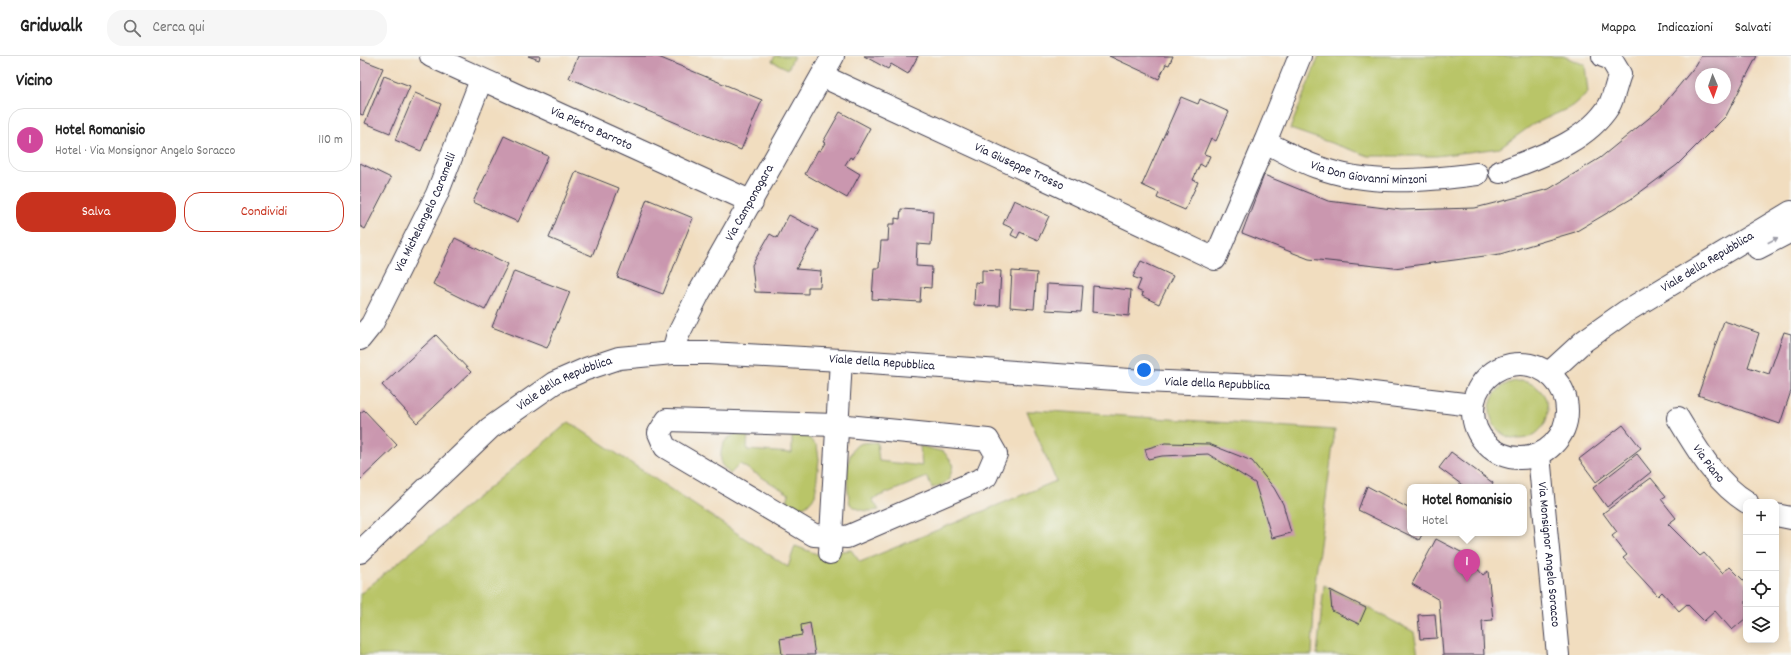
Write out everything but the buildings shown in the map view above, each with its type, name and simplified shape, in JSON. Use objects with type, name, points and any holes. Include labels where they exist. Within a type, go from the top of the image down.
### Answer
[{"type":"street","name":"Via Pietro Barroto","points":[[430,56],[752,202]]},
{"type":"street","name":"Via Camponogara","points":[[673,353],[677,338],[699,293],[834,56]]},
{"type":"street","points":[[1265,142],[1300,56]]},
{"type":"street","points":[[1500,172],[1545,155],[1572,140],[1593,125],[1609,105],[1620,74],[1611,59],[1603,56]]},
{"type":"street","name":"Via Giuseppe Trosso","points":[[822,76],[1215,259],[1265,142]]},
{"type":"street","name":"Via Michelangelo Caramelli","points":[[360,339],[372,324],[437,194],[481,80]]},
{"type":"street","name":"Via Don Giovanni Minzoni","points":[[1265,142],[1316,167],[1346,176],[1383,180],[1416,180],[1477,174]]},
{"type":"street","name":"Viale della Repubblica","points":[[1550,373],[1584,341],[1625,312],[1791,212]]},
{"type":"street","name":"Viale della Repubblica","points":[[1625,312],[1791,231]]},
{"type":"street","name":"Viale della Repubblica","points":[[360,552],[490,428],[554,383],[586,369],[619,358],[673,353],[708,353],[841,360],[1144,381],[1348,390],[1472,404]]},
{"type":"street","points":[[830,544],[841,360]]},
{"type":"street","points":[[1511,364],[1531,364],[1550,373],[1562,388],[1568,407],[1565,427],[1555,443],[1539,455],[1519,459],[1500,455],[1483,443],[1474,425],[1472,404],[1479,386],[1493,371],[1511,364]]},
{"type":"street","name":"Via Piano","points":[[1678,418],[1704,460],[1734,494],[1743,500]]},
{"type":"street","points":[[667,420],[837,425],[988,440],[996,454],[986,477],[830,544],[665,447],[659,433],[667,420]]},
{"type":"street","name":"Via Monsignor Angelo Soracco","points":[[1539,455],[1558,655]]},
{"type":"street","points":[[1779,516],[1791,518]]},
{"type":"green space","points":[[775,56],[794,56],[788,69],[772,61]]},
{"type":"green space","points":[[1319,56],[1563,56],[1585,65],[1588,93],[1573,106],[1532,125],[1500,148],[1436,156],[1369,156],[1290,129]]},
{"type":"green space","points":[[1513,381],[1525,381],[1540,389],[1548,404],[1548,416],[1540,431],[1525,439],[1513,439],[1498,431],[1490,416],[1490,404],[1498,389]]},
{"type":"green space","points":[[1035,410],[1335,430],[1315,582],[1312,655],[360,655],[360,594],[569,422],[788,567],[795,546],[817,554],[851,550],[860,562],[1056,481],[1027,411]]},
{"type":"green space","points":[[741,432],[748,433],[747,450],[792,453],[792,435],[807,436],[817,446],[819,459],[815,496],[807,505],[795,510],[786,505],[789,494],[740,464],[730,474],[721,464],[722,447],[726,440]]},
{"type":"green space","points":[[877,442],[879,461],[922,466],[920,446],[944,452],[953,464],[951,474],[942,485],[932,488],[927,477],[872,499],[879,510],[860,510],[850,504],[847,471],[850,455],[854,448],[859,444]]},
{"type":"green space","points":[[1324,585],[1414,632],[1418,655],[1317,655]]},
{"type":"place","name":"Hotel Romanisio","points":[[1467,582]]}]
